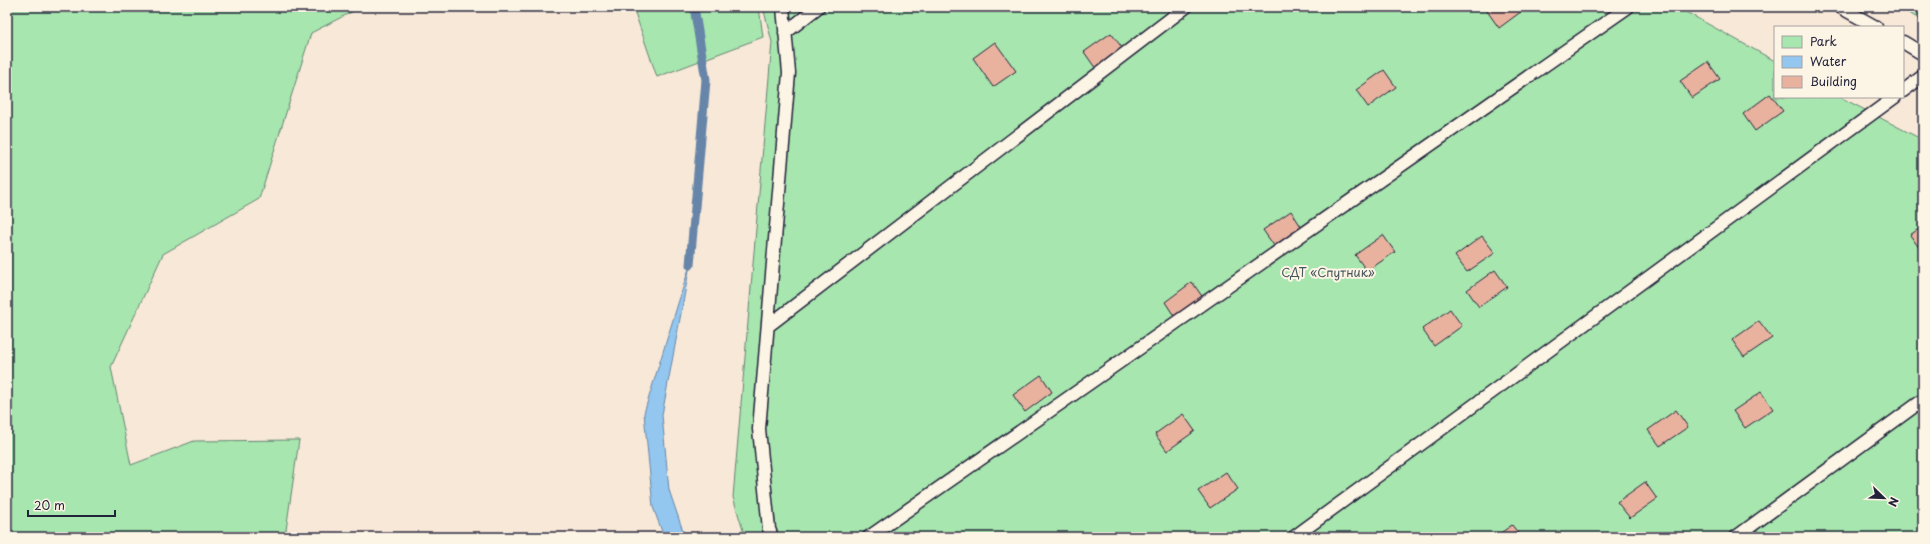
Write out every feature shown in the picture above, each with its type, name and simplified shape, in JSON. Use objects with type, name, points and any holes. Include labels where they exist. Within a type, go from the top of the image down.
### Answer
[{"type":"lane","points":[[772,537],[769,529],[759,429],[789,73],[783,7]]},
{"type":"lane","points":[[785,33],[818,7]]},
{"type":"lane","points":[[768,326],[1186,7]]},
{"type":"lane","points":[[869,537],[1628,7]]},
{"type":"lane","points":[[1840,7],[1874,26]]},
{"type":"lane","points":[[1904,43],[1923,54]]},
{"type":"lane","points":[[1904,90],[1923,76]]},
{"type":"lane","points":[[1294,537],[1894,98]]},
{"type":"lane","points":[[1736,537],[1923,400]]},
{"type":"green space","points":[[7,7],[361,7],[311,33],[259,199],[163,254],[111,367],[131,465],[194,441],[299,440],[285,537],[7,537]]},
{"type":"green space","points":[[633,7],[759,7],[763,37],[657,77]]},
{"type":"green space","name":"СДТ «Спутник»","points":[[763,7],[1677,7],[1774,60],[1774,98],[1842,98],[1923,140],[1923,537],[745,537],[733,497],[772,42]]},
{"type":"green space","points":[[1898,7],[1923,7],[1923,21]]},
{"type":"water","points":[[690,265],[662,415],[669,490],[685,537],[664,537],[653,507],[644,413]]},
{"type":"building","points":[[1492,7],[1526,8],[1499,28],[1487,11]]},
{"type":"building","points":[[1111,33],[1123,49],[1096,69],[1084,52]]},
{"type":"building","points":[[995,42],[1016,71],[993,87],[973,58]]},
{"type":"building","points":[[1708,62],[1720,79],[1692,98],[1680,81]]},
{"type":"building","points":[[1384,70],[1396,87],[1368,107],[1356,90]]},
{"type":"building","points":[[1770,94],[1783,111],[1755,131],[1743,114]]},
{"type":"building","points":[[1291,211],[1302,228],[1275,247],[1263,230]]},
{"type":"building","points":[[1923,226],[1923,251],[1922,252],[1910,235]]},
{"type":"building","points":[[1383,235],[1395,252],[1367,271],[1355,255]]},
{"type":"building","points":[[1482,236],[1495,253],[1467,272],[1455,256]]},
{"type":"building","points":[[1495,270],[1507,287],[1479,307],[1467,290]]},
{"type":"building","points":[[1192,282],[1204,299],[1176,319],[1165,302]]},
{"type":"building","points":[[1450,309],[1462,326],[1434,346],[1422,329]]},
{"type":"building","points":[[1759,321],[1772,338],[1744,357],[1732,340]]},
{"type":"building","points":[[1041,375],[1052,392],[1025,412],[1013,395]]},
{"type":"building","points":[[1761,392],[1773,409],[1745,428],[1733,411]]},
{"type":"building","points":[[1676,410],[1688,427],[1660,446],[1648,430]]},
{"type":"building","points":[[1183,414],[1195,431],[1167,451],[1155,434]]},
{"type":"building","points":[[1226,472],[1238,489],[1210,508],[1198,491]]},
{"type":"building","points":[[1645,482],[1657,499],[1630,518],[1617,502]]},
{"type":"building","points":[[1512,525],[1521,537],[1495,537]]},
{"type":"waterway","points":[[690,265],[706,80],[694,7]]}]
